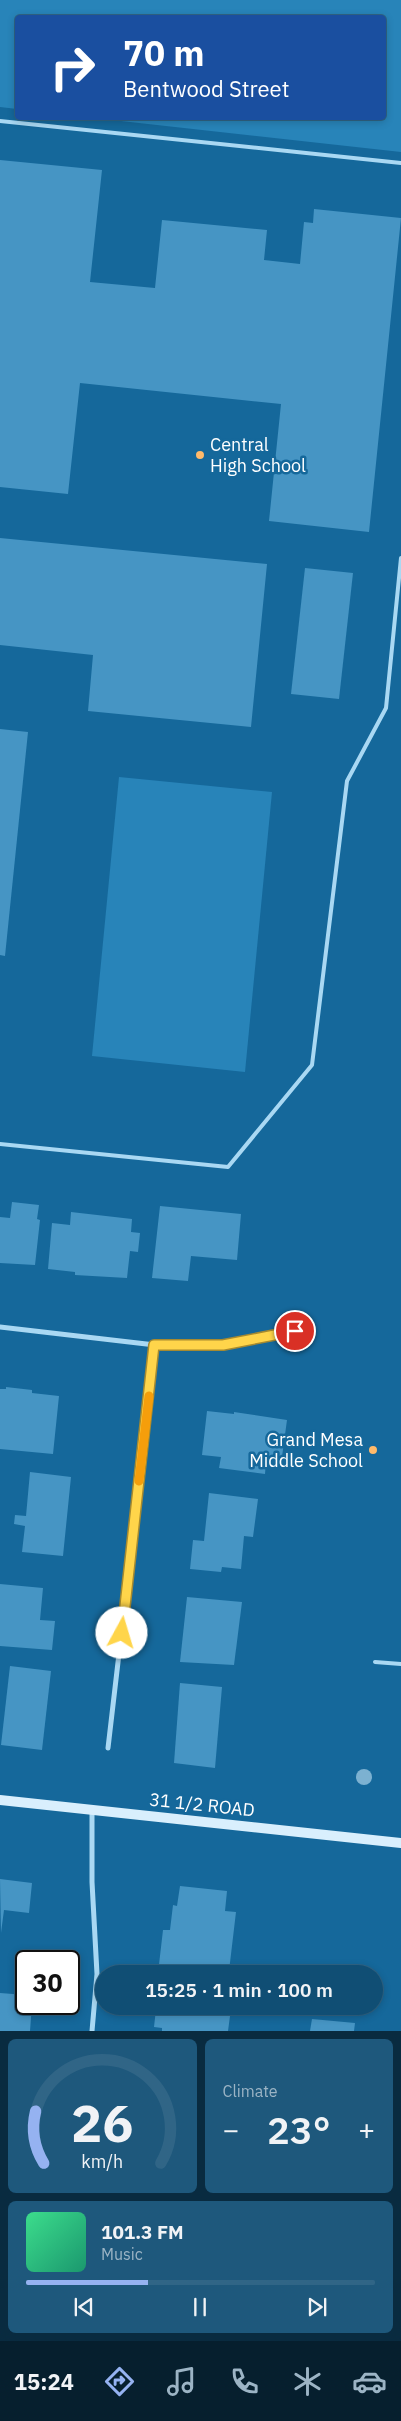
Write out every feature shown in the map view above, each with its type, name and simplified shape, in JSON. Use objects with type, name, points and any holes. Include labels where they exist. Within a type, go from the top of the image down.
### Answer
[{"type":"street","points":[[0,1327],[154,1345],[223,1345],[295,1331]]},
{"type":"street","points":[[108,1748],[154,1345]]},
{"type":"street","name":"31 1/2 ROAD","points":[[0,1800],[401,1843]]},
{"type":"street","points":[[92,1809],[92,1882],[98,1974],[92,2031]]},
{"type":"lane","points":[[0,122],[401,163]]},
{"type":"lane","points":[[0,1144],[228,1167],[312,1065],[347,781],[386,708],[401,558]]},
{"type":"lane","points":[[375,1662],[401,1664]]},
{"type":"shaded area","points":[[0,0],[401,0],[401,152],[112,120],[386,120],[386,15],[15,15],[15,109],[0,107]]},
{"type":"shaded area","points":[[119,777],[272,792],[245,1072],[92,1056]]},
{"type":"building","points":[[0,160],[102,170],[90,282],[155,288],[162,220],[267,230],[264,260],[300,264],[304,222],[313,223],[314,209],[401,218],[369,532],[269,521],[281,404],[80,383],[68,494],[0,487]]},
{"type":"building","points":[[0,538],[267,564],[251,727],[88,711],[93,655],[0,645]]},
{"type":"building","points":[[305,568],[353,573],[339,699],[291,694]]},
{"type":"building","points":[[0,729],[28,732],[5,956],[0,955]]},
{"type":"building","points":[[12,1202],[39,1205],[37,1219],[40,1220],[35,1265],[0,1263],[0,1217],[10,1218]]},
{"type":"building","points":[[160,1206],[241,1214],[237,1260],[191,1256],[188,1281],[152,1278]]},
{"type":"building","points":[[71,1212],[132,1219],[131,1232],[140,1233],[138,1252],[130,1251],[127,1278],[75,1275],[75,1272],[48,1269],[52,1223],[70,1225]]},
{"type":"building","points":[[6,1387],[32,1390],[32,1393],[59,1396],[53,1454],[0,1449],[0,1389],[6,1389]]},
{"type":"building","points":[[207,1411],[234,1414],[234,1412],[287,1420],[281,1464],[266,1462],[265,1474],[219,1468],[221,1457],[202,1455]]},
{"type":"building","points":[[30,1472],[71,1477],[63,1556],[22,1552],[25,1526],[14,1524],[15,1515],[26,1516]]},
{"type":"building","points":[[209,1493],[258,1499],[253,1537],[244,1536],[241,1569],[222,1567],[221,1572],[190,1569],[193,1540],[204,1541]]},
{"type":"building","points":[[0,1584],[43,1588],[40,1620],[55,1621],[52,1650],[0,1646]]},
{"type":"building","points":[[187,1597],[242,1602],[234,1665],[180,1662]]},
{"type":"building","points":[[10,1666],[51,1671],[42,1750],[1,1745]]},
{"type":"building","points":[[180,1683],[222,1687],[215,1768],[174,1763]]},
{"type":"building","points":[[0,1879],[32,1883],[29,1913],[4,1910],[1,1933]]},
{"type":"building","points":[[180,1886],[227,1891],[225,1911],[236,1912],[230,1965],[159,1965],[163,1930],[170,1930],[173,1905],[177,1906]]},
{"type":"building","points":[[0,1993],[15,1994],[15,2015],[31,2015],[30,2031],[0,2031]]},
{"type":"building","points":[[155,2015],[230,2016],[228,2031],[162,2031],[162,2028],[154,2027]]},
{"type":"building","points":[[312,2019],[355,2023],[354,2031],[310,2031]]},
{"type":"slow traffic","points":[[139,1481],[149,1396]]},
{"type":"place","name":"Central High School","points":[[200,455]]},
{"type":"place","name":"Grand Mesa Middle School","points":[[373,1450]]},
{"type":"route","points":[[122,1633],[154,1345],[223,1345],[295,1331]]}]
